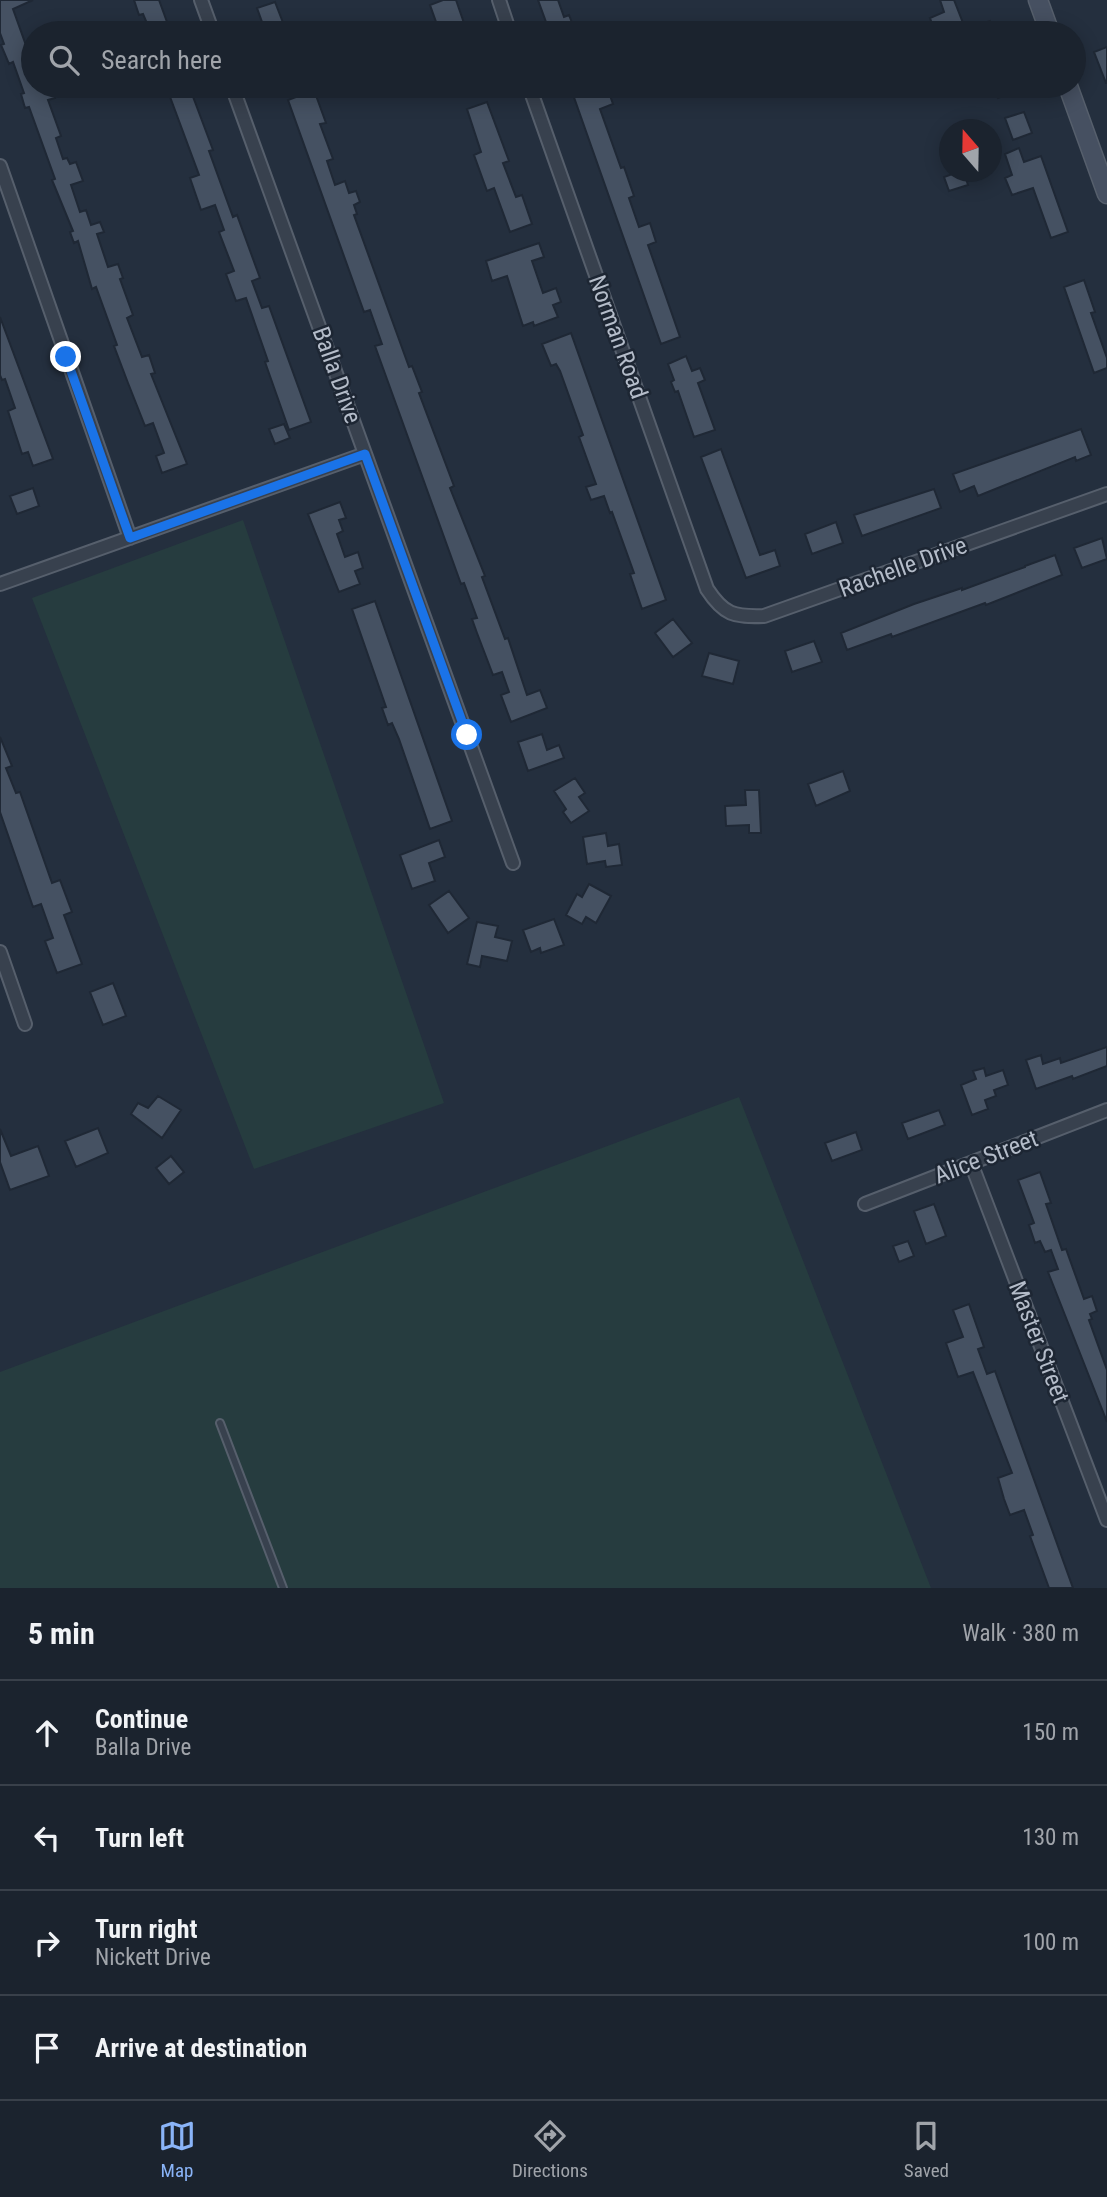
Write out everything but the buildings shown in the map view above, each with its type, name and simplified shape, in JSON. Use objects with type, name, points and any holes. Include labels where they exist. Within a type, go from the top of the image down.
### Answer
[{"type":"main road","points":[[1038,0],[1046,21]]},
{"type":"main road","points":[[1072,98],[1107,194]]},
{"type":"street","points":[[201,0],[209,21]]},
{"type":"street","points":[[499,0],[506,21]]},
{"type":"street","name":"Balla Drive","points":[[236,98],[513,863]]},
{"type":"street","name":"Norman Road","points":[[533,98],[707,589]]},
{"type":"street","points":[[0,166],[130,538]]},
{"type":"street","points":[[0,584],[365,454]]},
{"type":"street","name":"Rachelle Drive","points":[[707,589],[718,606],[737,617],[764,616],[1107,494]]},
{"type":"street","points":[[0,953],[25,1024]]},
{"type":"street","name":"Alice Street","points":[[865,1204],[1107,1110]]},
{"type":"street","name":"Master Street","points":[[971,1163],[1107,1520]]},
{"type":"lane","points":[[220,1423],[283,1588]]},
{"type":"green space","points":[[243,520],[444,1103],[254,1169],[32,598]]},
{"type":"green space","points":[[739,1097],[931,1588],[0,1588],[0,1372]]},
{"type":"route","points":[[66,357],[130,538],[365,454],[467,735]]}]
